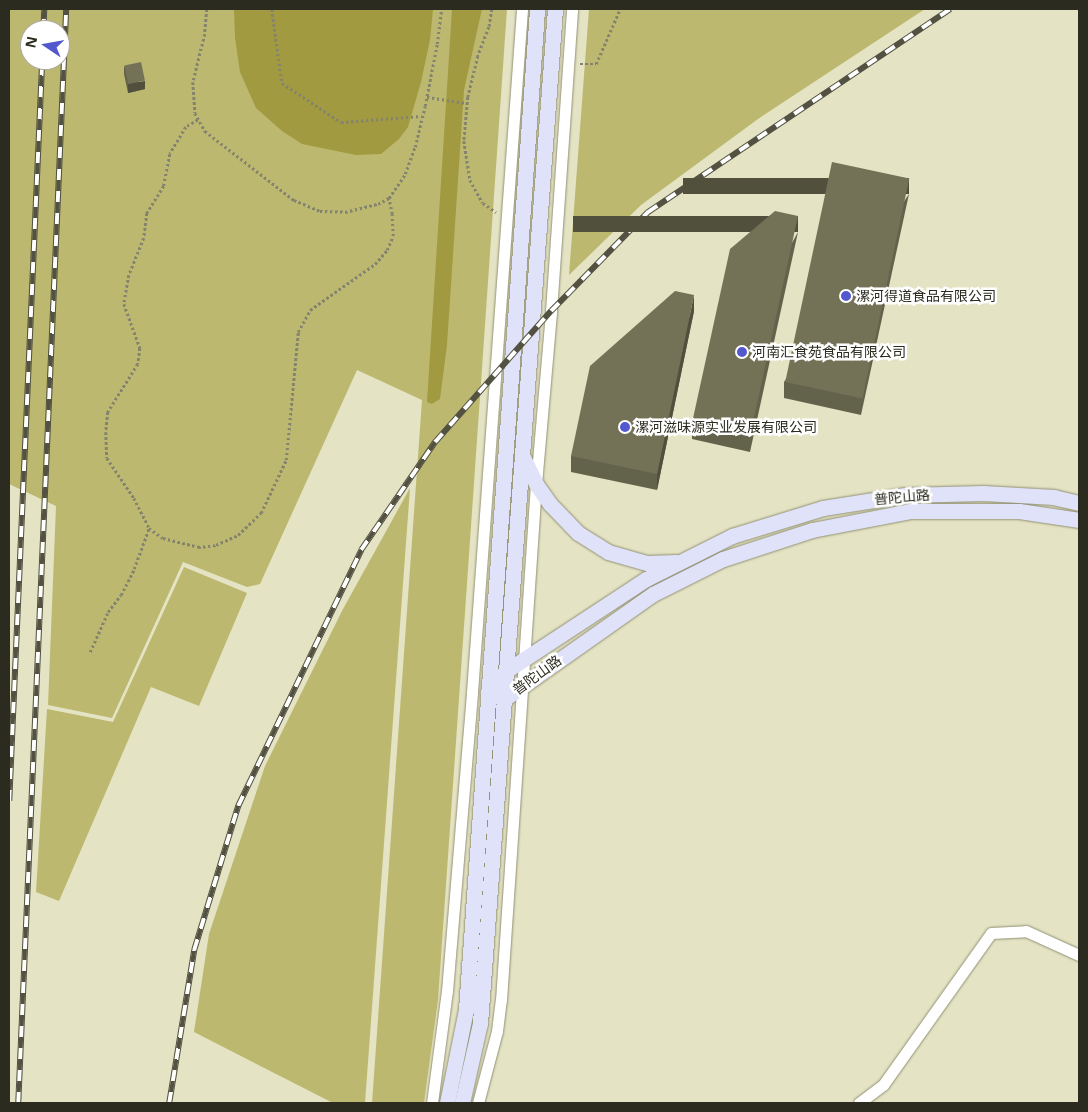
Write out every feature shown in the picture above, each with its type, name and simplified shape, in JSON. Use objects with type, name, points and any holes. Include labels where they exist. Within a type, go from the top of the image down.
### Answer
[{"type":"main road","points":[[447,1103],[466,1010],[537,9]]},
{"type":"main road","points":[[462,1103],[480,1023],[521,453],[556,9]]},
{"type":"main road","points":[[521,453],[536,484],[550,504],[578,532],[608,552],[646,563],[680,562]]},
{"type":"main road","name":"普陀山路","points":[[1079,503],[1054,497],[983,493],[896,496],[823,508],[732,536],[646,579],[506,671],[488,692],[504,699],[653,594],[723,559],[812,530],[911,511],[1018,511],[1079,520]]},
{"type":"street","points":[[432,1103],[447,991],[472,692],[522,9]]},
{"type":"street","points":[[478,1103],[497,1031],[501,1000],[526,658],[536,484],[552,311],[572,9]]},
{"type":"street","points":[[472,692],[488,692]]},
{"type":"street","points":[[859,1103],[883,1085],[991,933],[1026,931],[1079,955]]},
{"type":"path","points":[[206,9],[205,34],[193,82],[195,113],[205,131],[294,200],[320,211],[345,212],[378,204],[389,198],[405,174],[416,147],[437,44],[441,9]]},
{"type":"path","points":[[272,9],[282,84],[341,122],[422,116]]},
{"type":"path","points":[[492,9],[465,103],[464,141],[470,180],[483,203],[506,218]]},
{"type":"path","points":[[568,64],[596,64],[620,9]]},
{"type":"path","points":[[427,96],[465,103]]},
{"type":"path","points":[[198,120],[186,128],[170,154],[164,186],[147,213],[144,238],[129,275],[124,304],[140,348],[138,364],[108,412],[106,432],[108,458],[134,498],[149,528],[163,538],[198,547],[216,545],[238,535],[261,513],[286,460],[298,332],[310,310],[376,264],[387,250],[393,236],[389,198]]},
{"type":"path","points":[[90,652],[108,612],[121,595],[134,569],[149,528]]},
{"type":"shaded area","points":[[9,9],[507,9],[438,1000],[424,1103],[372,1103],[422,400],[357,370],[260,584],[247,587],[183,562],[112,718],[48,705],[56,506],[9,484]]},
{"type":"shaded area","points":[[234,9],[433,9],[430,40],[421,82],[408,127],[399,139],[381,154],[356,155],[302,144],[282,131],[256,108],[240,72],[235,38]]},
{"type":"shaded area","points":[[452,9],[482,9],[464,90],[447,345],[440,399],[432,404],[427,402]]},
{"type":"shaded area","points":[[589,9],[925,9],[758,119],[641,205],[569,275]]},
{"type":"shaded area","points":[[410,488],[365,1103],[333,1103],[194,1032],[209,934],[265,766],[343,609]]},
{"type":"shaded area","points":[[184,567],[247,593],[199,706],[151,687],[59,901],[36,892],[47,709],[113,722]]},
{"type":"building","points":[[141,62],[145,81],[128,84],[124,66]]},
{"type":"building","name":"漯河得道食品有限公司","points":[[832,162],[909,178],[862,399],[785,382]]},
{"type":"building","name":"河南汇食苑食品有限公司","points":[[775,211],[798,216],[750,436],[692,423],[730,249]]},
{"type":"building","name":"漯河滋味源实业发展有限公司","points":[[675,291],[694,295],[657,474],[571,456],[590,366]]},
{"type":"railway","points":[[43,20],[44,9]]},
{"type":"railway","points":[[18,1103],[66,9]]},
{"type":"railway","points":[[169,1103],[194,950],[238,806],[361,550],[435,442],[551,311],[648,212],[950,9]]},
{"type":"railway","points":[[9,801],[42,70]]},
{"type":"place","name":"漯河得道食品有限公司","points":[[846,296]]},
{"type":"place","name":"河南汇食苑食品有限公司","points":[[742,352]]},
{"type":"place","name":"漯河滋味源实业发展有限公司","points":[[625,427]]}]
